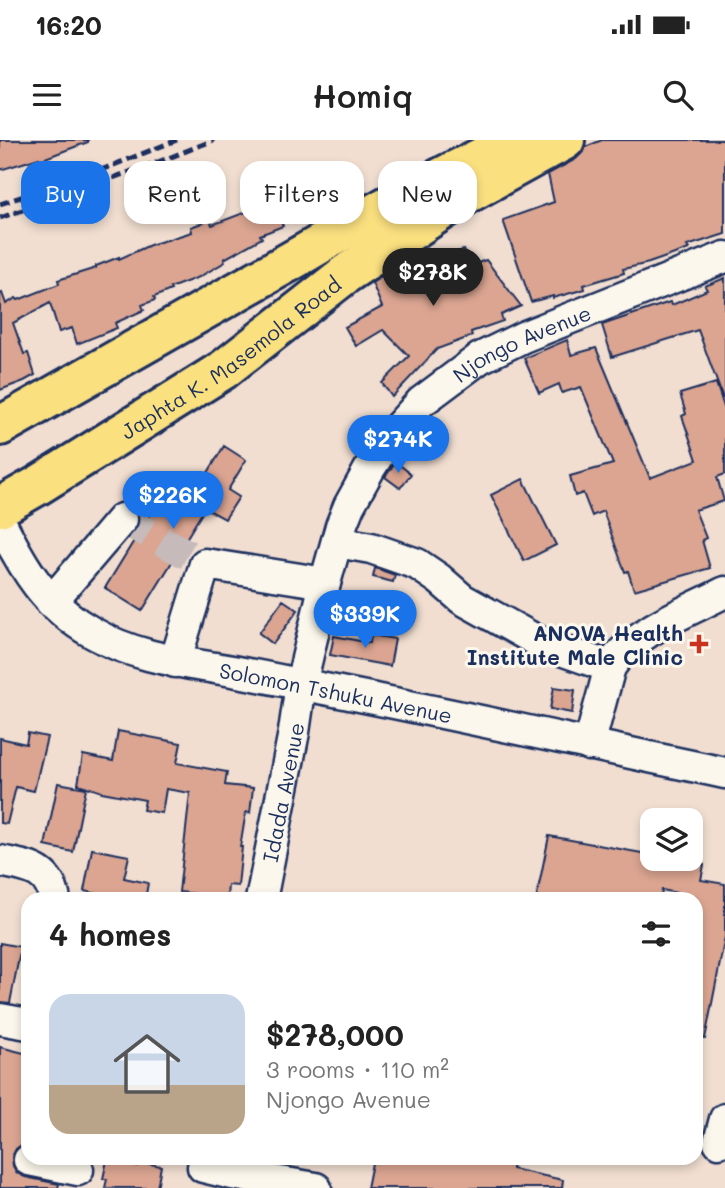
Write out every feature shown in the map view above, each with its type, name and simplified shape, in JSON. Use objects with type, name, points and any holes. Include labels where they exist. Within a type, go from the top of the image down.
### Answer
[{"type":"main road","name":"Japhta K. Masemola Road","points":[[0,426],[355,223],[437,178],[518,140]]},
{"type":"main road","name":"Japhta K. Masemola Road","points":[[0,507],[223,370],[358,266],[467,194],[565,140]]},
{"type":"street","name":"Njongo Avenue","points":[[301,684],[325,583],[349,506],[393,434],[421,402],[480,358],[523,337],[725,257]]},
{"type":"street","points":[[51,602],[122,519]]},
{"type":"street","name":"Solomon Tshuku Avenue","points":[[0,521],[23,563],[51,602],[74,622],[95,635],[141,654],[301,684],[725,773]]},
{"type":"street","points":[[337,542],[371,548],[416,564],[462,599],[529,637],[610,667]]},
{"type":"street","points":[[175,662],[205,564],[325,583]]},
{"type":"street","points":[[589,745],[610,667],[617,657],[634,641],[725,592]]},
{"type":"street","name":"Idada Avenue","points":[[263,892],[301,684]]},
{"type":"street","points":[[0,861],[32,868],[41,873],[53,892]]},
{"type":"street","points":[[0,1019],[21,1023]]},
{"type":"street","points":[[49,1165],[78,1172]]},
{"type":"street","points":[[202,1171],[316,1188]]},
{"type":"building","points":[[0,140],[88,140],[40,160],[21,161],[21,164],[0,170]]},
{"type":"building","points":[[602,140],[725,140],[725,234],[687,246],[689,249],[649,263],[623,269],[624,273],[584,285],[585,289],[531,302],[503,220],[554,202],[548,174],[576,159],[585,147]]},
{"type":"building","points":[[240,214],[240,224],[283,226],[260,235],[262,238],[224,259],[225,262],[199,277],[154,297],[155,300],[142,305],[144,310],[115,323],[117,328],[77,344],[72,328],[59,332],[50,303],[13,323],[24,354],[28,353],[35,375],[0,390],[0,294],[2,293],[6,304],[59,284],[58,280],[192,232],[191,227],[199,224],[226,224],[226,220]]},
{"type":"building","points":[[464,250],[472,265],[486,260],[521,306],[501,315],[503,321],[471,332],[472,336],[437,349],[392,397],[382,383],[409,356],[383,330],[356,346],[345,327],[382,307],[372,283],[405,261],[421,251],[427,261]]},
{"type":"building","points":[[725,278],[725,398],[698,330],[612,357],[602,325],[670,302],[672,305],[707,290],[705,286]]},
{"type":"building","points":[[567,340],[571,355],[596,348],[650,478],[697,460],[682,416],[686,414],[680,394],[716,383],[725,410],[725,474],[717,477],[724,501],[695,510],[706,538],[702,540],[710,568],[634,590],[603,511],[592,516],[583,493],[575,496],[570,476],[613,464],[581,387],[562,393],[559,384],[539,393],[524,358]]},
{"type":"building","points":[[224,446],[246,460],[228,490],[239,497],[225,519],[205,508],[142,611],[105,588],[162,495],[182,507],[202,474],[206,476]]},
{"type":"building","points":[[396,462],[411,474],[400,488],[385,477]]},
{"type":"building","points":[[523,479],[556,545],[524,561],[491,495]]},
{"type":"building","points":[[375,568],[395,575],[393,582],[373,577]]},
{"type":"building","points":[[283,600],[298,610],[273,644],[259,633]]},
{"type":"building","points":[[371,635],[395,639],[390,666],[330,655],[334,636],[370,643]]},
{"type":"building","points":[[554,687],[575,690],[572,713],[550,709]]},
{"type":"building","points":[[118,731],[181,743],[177,763],[227,772],[225,785],[253,788],[250,813],[246,812],[240,847],[238,886],[228,885],[227,892],[179,892],[190,793],[166,789],[162,813],[143,810],[145,800],[102,792],[78,784],[83,755],[113,761]]},
{"type":"building","points":[[28,733],[47,737],[34,791],[16,787],[7,824],[0,823],[0,738],[26,744]]},
{"type":"building","points":[[58,783],[86,788],[73,852],[45,846]]},
{"type":"building","points":[[549,836],[640,853],[640,871],[703,871],[701,880],[725,884],[725,937],[705,1039],[703,892],[538,892]]},
{"type":"building","points":[[92,849],[129,856],[124,878],[148,883],[146,892],[84,891]]},
{"type":"building","points":[[0,943],[21,947],[10,1003],[0,1002]]},
{"type":"building","points":[[0,1047],[21,1052],[21,1145],[12,1157],[13,1166],[17,1173],[25,1177],[59,1184],[58,1188],[0,1188]]},
{"type":"building","points":[[106,1165],[161,1166],[157,1188],[105,1188],[107,1179],[103,1179]]},
{"type":"building","points":[[372,1165],[513,1165],[512,1169],[563,1180],[562,1188],[367,1188]]},
{"type":"tunnel","points":[[122,519],[205,564]]},
{"type":"railway","points":[[0,204],[101,170],[177,140]]},
{"type":"railway","points":[[0,218],[214,140]]},
{"type":"place","name":"ANOVA Health Institute Male Clinic","points":[[699,644]]}]
